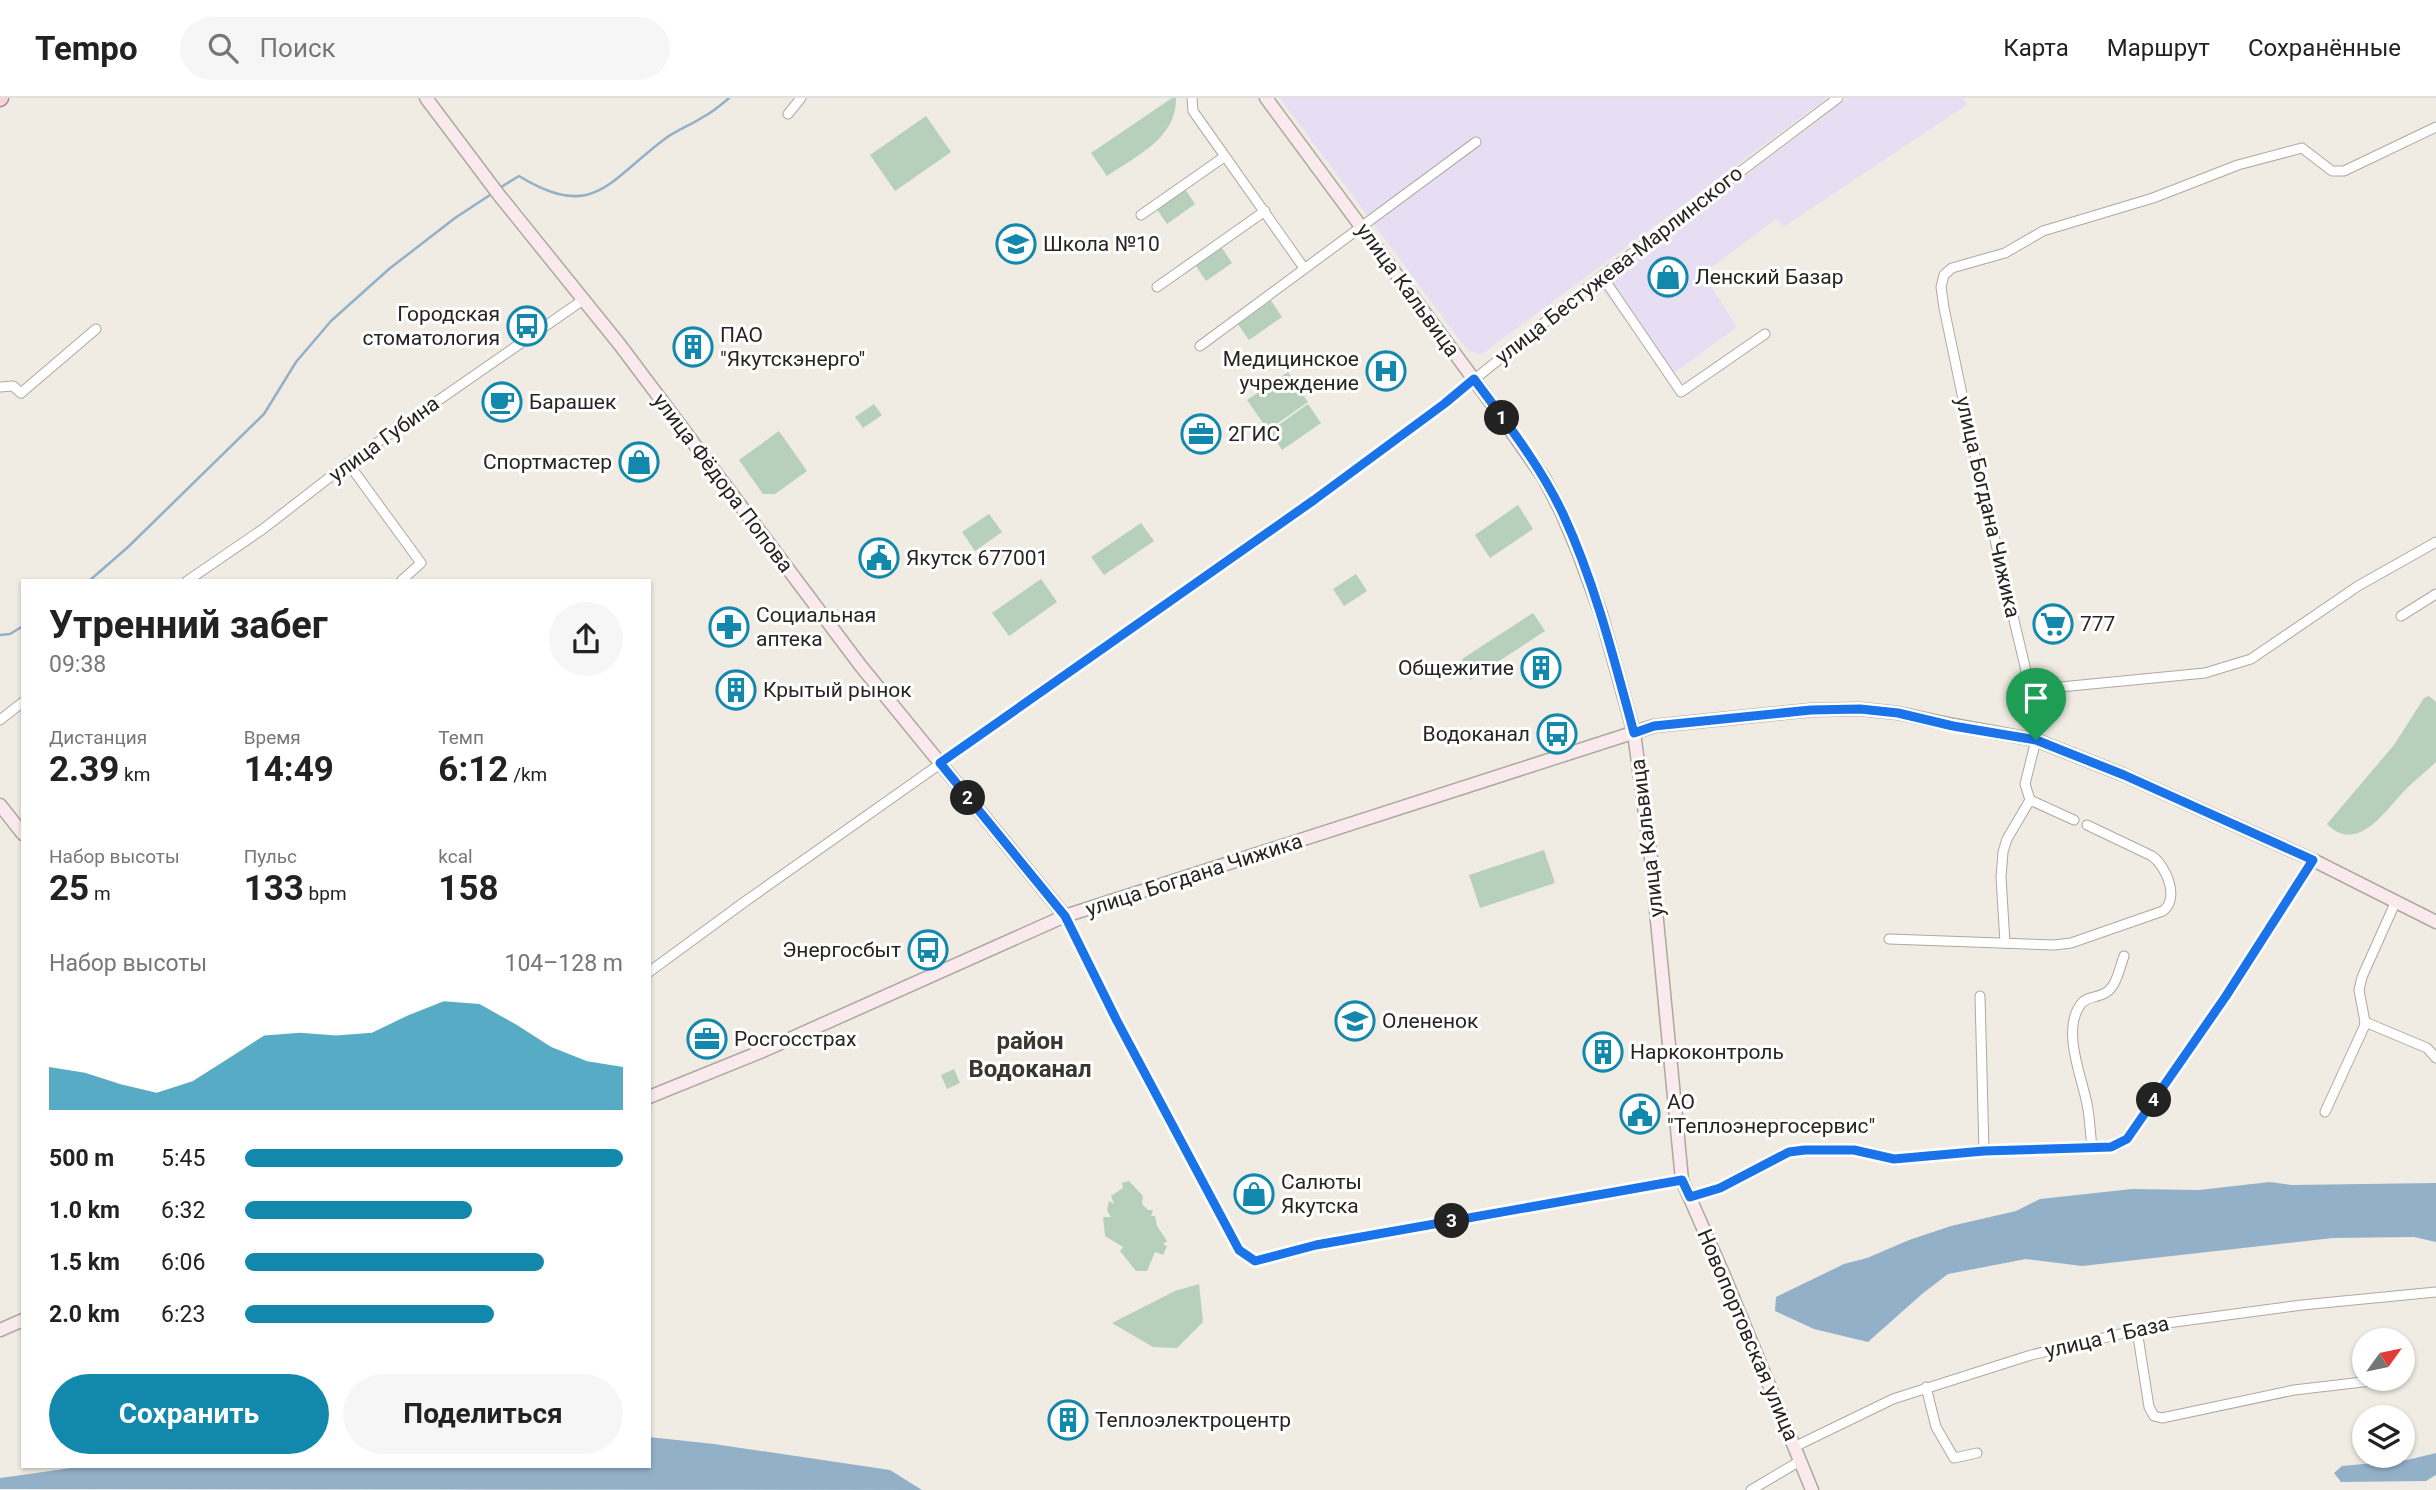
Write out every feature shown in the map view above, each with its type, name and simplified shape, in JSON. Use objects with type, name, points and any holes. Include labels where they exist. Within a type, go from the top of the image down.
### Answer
[{"type":"street","name":"улица Фёдора Попова","points":[[426,98],[496,191],[620,345],[813,605],[1065,916],[1117,1021],[1239,1250],[1255,1261],[1316,1245],[1682,1180]]},
{"type":"street","points":[[788,114],[801,98]]},
{"type":"street","points":[[1192,98],[1193,111],[1304,268]]},
{"type":"street","name":"улица Кальвица","points":[[1266,98],[1544,478],[1562,513],[1601,614],[1634,733],[1651,858],[1682,1180]]},
{"type":"street","name":"улица Бестужева-Марлинского","points":[[651,971],[1314,500],[1444,404],[1602,276],[1734,174],[1838,98]]},
{"type":"street","name":"улица Богдана Чижика","points":[[2030,800],[2025,784],[2036,740],[2036,713],[1973,447],[1944,308],[1941,287],[1944,275],[1952,268],[2005,253],[2043,231],[2153,198],[2238,165],[2302,148],[2332,171],[2344,171],[2436,127]]},
{"type":"street","points":[[1200,346],[1476,142]]},
{"type":"street","points":[[1141,215],[1224,157]]},
{"type":"street","points":[[1157,287],[1265,211]]},
{"type":"street","points":[[1602,276],[1681,393],[1765,334]]},
{"type":"street","name":"улица Губина","points":[[190,579],[263,529],[348,463],[583,300]]},
{"type":"street","points":[[0,387],[13,386],[21,393],[96,330]]},
{"type":"street","points":[[348,463],[421,562],[403,579]]},
{"type":"street","points":[[2030,690],[2193,675],[2251,659],[2358,586],[2435,544]]},
{"type":"street","points":[[2400,616],[2436,594]]},
{"type":"street","points":[[0,720],[21,704]]},
{"type":"street","name":"улица Богдана Чижика","points":[[651,1096],[765,1051],[1065,916],[1654,726],[1811,710],[1860,709],[1898,713],[1953,726],[2036,740],[2124,775],[2313,860],[2436,922]]},
{"type":"street","points":[[2005,943],[2001,877],[2007,839],[2030,800],[2074,820]]},
{"type":"street","points":[[0,805],[21,831]]},
{"type":"street","points":[[1889,939],[2039,946],[2071,943],[2168,907],[2172,897],[2159,861],[2087,825]]},
{"type":"street","points":[[1690,1197],[1720,1188],[1789,1152],[1854,1150],[1894,1159],[1984,1151],[2117,1146],[2127,1139],[2226,996],[2313,860]]},
{"type":"street","points":[[2325,1112],[2365,1022],[2359,990],[2362,976],[2396,901]]},
{"type":"street","points":[[2092,1147],[2088,1105],[2078,1069],[2073,1035],[2080,1006],[2089,998],[2111,989],[2124,956]]},
{"type":"street","points":[[1980,996],[1984,1151]]},
{"type":"street","points":[[2365,1022],[2427,1048],[2436,1058]]},
{"type":"street","name":"Новопортовская улица","points":[[1682,1180],[1812,1490]]},
{"type":"street","name":"улица 1 База","points":[[1794,1447],[1893,1399],[2031,1355],[2167,1323],[2302,1305],[2436,1292]]},
{"type":"street","points":[[0,1329],[21,1321]]},
{"type":"street","points":[[2137,1330],[2148,1407],[2154,1416],[2162,1418],[2294,1390],[2352,1383]]},
{"type":"street","points":[[1926,1387],[1937,1427],[1954,1458],[1977,1453]]},
{"type":"street","points":[[1751,1490],[1800,1461]]},
{"type":"shaded area","points":[[1280,98],[1827,98],[1481,355],[1467,350]]},
{"type":"shaded area","points":[[1848,98],[1963,98],[1967,105],[1784,227],[1776,219],[1703,274],[1737,327],[1670,376],[1599,287]]},
{"type":"green space","points":[[1172,98],[1176,98],[1175,112],[1162,135],[1142,153],[1107,176],[1091,153]]},
{"type":"green space","points":[[926,116],[951,152],[895,191],[870,155]]},
{"type":"green space","points":[[1185,189],[1195,204],[1167,224],[1156,208]]},
{"type":"green space","points":[[1222,248],[1232,263],[1206,281],[1196,266]]},
{"type":"green space","points":[[1270,299],[1282,317],[1249,340],[1237,323]]},
{"type":"green space","points":[[1288,372],[1308,402],[1268,430],[1247,400]]},
{"type":"green space","points":[[874,404],[882,415],[863,428],[855,417]]},
{"type":"green space","points":[[1308,404],[1321,423],[1282,450],[1270,431]]},
{"type":"green space","points":[[779,431],[807,471],[775,494],[763,494],[739,460]]},
{"type":"green space","points":[[1518,505],[1533,529],[1490,558],[1475,535]]},
{"type":"green space","points":[[989,514],[1002,532],[975,551],[962,532]]},
{"type":"green space","points":[[1141,523],[1154,541],[1104,575],[1091,557]]},
{"type":"green space","points":[[1356,574],[1367,591],[1344,606],[1333,589]]},
{"type":"green space","points":[[1041,579],[1057,602],[1009,636],[992,613]]},
{"type":"green space","points":[[1533,613],[1545,631],[1470,680],[1462,659]]},
{"type":"green space","points":[[2429,696],[2436,702],[2436,762],[2407,788],[2381,817],[2361,832],[2350,835],[2327,824],[2394,745],[2424,698]]},
{"type":"green space","points":[[1544,850],[1555,883],[1480,908],[1469,875]]},
{"type":"green space","points":[[954,1069],[960,1083],[947,1089],[941,1075]]},
{"type":"green space","points":[[1129,1181],[1143,1196],[1142,1204],[1148,1210],[1153,1210],[1151,1216],[1155,1216],[1157,1226],[1167,1241],[1163,1244],[1167,1246],[1163,1255],[1155,1252],[1147,1271],[1136,1271],[1120,1251],[1123,1247],[1105,1236],[1103,1217],[1111,1217],[1107,1210],[1109,1201],[1114,1204],[1111,1196],[1123,1188],[1122,1183]]},
{"type":"green space","points":[[1199,1284],[1203,1322],[1177,1348],[1153,1347],[1112,1323],[1175,1291]]},
{"type":"water","points":[[2270,1182],[2292,1185],[2436,1183],[2436,1242],[2414,1237],[2333,1238],[2082,1266],[2026,1259],[1948,1274],[1868,1342],[1814,1329],[1775,1311],[1776,1297],[1844,1264],[1951,1226],[2016,1211],[2040,1199],[2132,1189],[2199,1190]]},
{"type":"water","points":[[651,1437],[890,1470],[922,1490],[0,1489],[0,1478],[72,1468],[651,1468]]},
{"type":"water","points":[[2436,1453],[2436,1475],[2426,1481],[2341,1482],[2334,1473],[2342,1466],[2352,1465],[2352,1468],[2415,1468],[2415,1458]]},
{"type":"waterway","points":[[498,189],[519,176],[565,196],[583,196],[599,190],[666,138],[710,113],[729,98]]},
{"type":"waterway","points":[[91,579],[128,547],[264,414],[296,362],[331,321],[389,269],[455,218],[493,193]]},
{"type":"waterway","points":[[0,635],[10,634],[21,627]]},
{"type":"place","name":"Школа №10","points":[[1016,244]]},
{"type":"place","name":"Ленский Базар","points":[[1668,277]]},
{"type":"place","name":"Городская стоматология","points":[[527,326]]},
{"type":"place","name":"ПАО \"Якутскэнерго\"","points":[[693,347]]},
{"type":"place","name":"Медицинское учреждение","points":[[1386,371]]},
{"type":"place","name":"Барашек","points":[[502,402]]},
{"type":"place","name":"2ГИС","points":[[1201,434]]},
{"type":"place","name":"Спортмастер","points":[[639,462]]},
{"type":"place","name":"Якутск 677001","points":[[879,558]]},
{"type":"place","name":"777","points":[[2053,624]]},
{"type":"place","name":"Социальная аптека","points":[[729,627]]},
{"type":"place","name":"Общежитие","points":[[1541,668]]},
{"type":"place","name":"Крытый рынок","points":[[736,690]]},
{"type":"place","name":"Водоканал","points":[[1557,734]]},
{"type":"place","name":"Энергосбыт","points":[[928,950]]},
{"type":"place","name":"Олененок","points":[[1355,1021]]},
{"type":"place","name":"Росгосстрах","points":[[707,1039]]},
{"type":"place","name":"Наркоконтроль","points":[[1603,1052]]},
{"type":"place","name":"АО \"Теплоэнергосервис\"","points":[[1640,1114]]},
{"type":"place","name":"Салюты Якутска","points":[[1254,1194]]},
{"type":"place","name":"Теплоэлектроцентр","points":[[1068,1420]]},
{"type":"district","name":"район Водоканал","points":[[1030,1055]]},
{"type":"route","points":[[1474,379],[1544,478],[1562,513],[1601,614],[1634,733],[1654,726],[1811,710],[1860,709],[1898,713],[1953,726],[2036,740],[2124,775],[2313,860],[2226,996],[2122,1143],[2111,1147],[1984,1151],[1894,1159],[1854,1150],[1789,1152],[1720,1188],[1690,1197],[1682,1180],[1316,1245],[1262,1261],[1249,1259],[1239,1250],[1117,1021],[1065,916],[940,763],[1314,500],[1474,379]]}]
